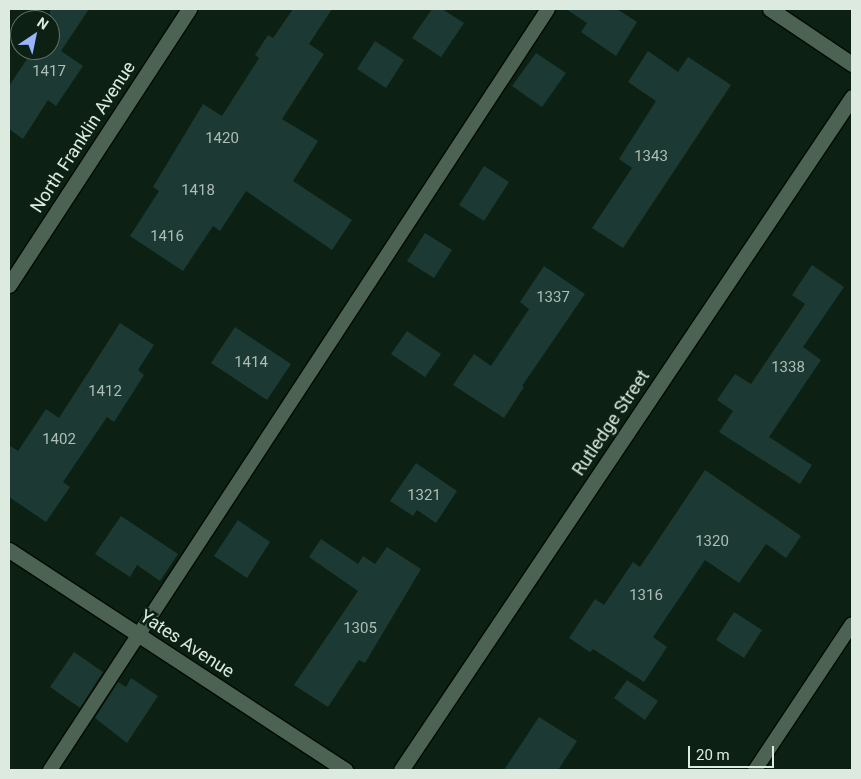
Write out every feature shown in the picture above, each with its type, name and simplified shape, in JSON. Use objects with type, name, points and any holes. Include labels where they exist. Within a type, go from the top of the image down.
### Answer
[{"type":"street","name":"North Franklin Avenue","points":[[9,285],[189,9]]},
{"type":"street","points":[[770,9],[852,64]]},
{"type":"street","name":"Rutledge Street","points":[[401,770],[852,97]]},
{"type":"street","name":"Yates Avenue","points":[[9,550],[345,770]]},
{"type":"lane","points":[[50,770],[548,9]]},
{"type":"lane","points":[[755,770],[852,624]]},
{"type":"building","points":[[89,9],[61,51],[83,66],[56,106],[48,100],[23,139],[9,129],[9,86],[26,60],[60,60],[60,10],[50,10]]},
{"type":"building","points":[[293,9],[332,9],[309,44],[324,54],[282,119],[318,141],[293,181],[352,220],[332,250],[246,191],[220,231],[213,226],[183,271],[130,236],[159,191],[153,187],[203,104],[222,116],[259,58],[255,55],[268,35],[273,38]]},
{"type":"building","points":[[432,9],[442,9],[464,23],[441,57],[412,38]]},
{"type":"building","points":[[566,9],[617,9],[637,22],[616,56],[581,32],[587,23]]},
{"type":"building","points":[[375,41],[404,60],[386,88],[357,69]]},
{"type":"building","points":[[648,51],[678,72],[688,57],[731,85],[623,248],[592,228],[632,168],[619,159],[656,101],[628,82]]},
{"type":"building","points":[[536,53],[566,73],[542,107],[512,86]]},
{"type":"building","points":[[484,166],[509,182],[484,221],[459,205]]},
{"type":"building","points":[[425,233],[452,250],[434,278],[407,261]]},
{"type":"building","points":[[812,265],[844,287],[803,347],[821,360],[769,437],[812,465],[800,484],[719,432],[733,411],[717,400],[735,374],[751,384],[805,304],[792,295]]},
{"type":"building","points":[[544,266],[585,294],[522,386],[524,387],[504,418],[453,385],[474,354],[491,366],[529,309],[520,302]]},
{"type":"building","points":[[120,323],[154,345],[138,370],[144,375],[114,422],[107,417],[63,482],[70,487],[46,522],[9,497],[9,445],[18,451],[46,409],[59,418]]},
{"type":"building","points":[[235,327],[291,364],[267,400],[211,363]]},
{"type":"building","points":[[407,331],[441,354],[425,377],[391,354]]},
{"type":"building","points":[[416,463],[457,491],[436,523],[417,510],[413,516],[390,501]]},
{"type":"building","points":[[705,470],[801,536],[786,558],[766,544],[739,583],[705,560],[653,637],[667,647],[644,682],[593,649],[590,652],[569,638],[595,599],[604,605],[633,562],[640,567]]},
{"type":"building","points":[[121,516],[178,554],[160,581],[137,565],[130,577],[95,554]]},
{"type":"building","points":[[238,520],[270,542],[247,578],[214,556]]},
{"type":"building","points":[[321,539],[358,564],[363,556],[375,564],[387,547],[421,569],[365,663],[359,660],[328,707],[294,685],[358,591],[309,557]]},
{"type":"building","points":[[734,612],[762,630],[744,658],[716,640]]},
{"type":"building","points":[[74,652],[103,672],[80,708],[50,687]]},
{"type":"building","points":[[131,678],[158,696],[127,743],[95,718],[118,682],[126,687]]},
{"type":"building","points":[[627,680],[658,701],[645,720],[614,698]]},
{"type":"building","points":[[539,717],[577,741],[558,770],[504,770]]}]
